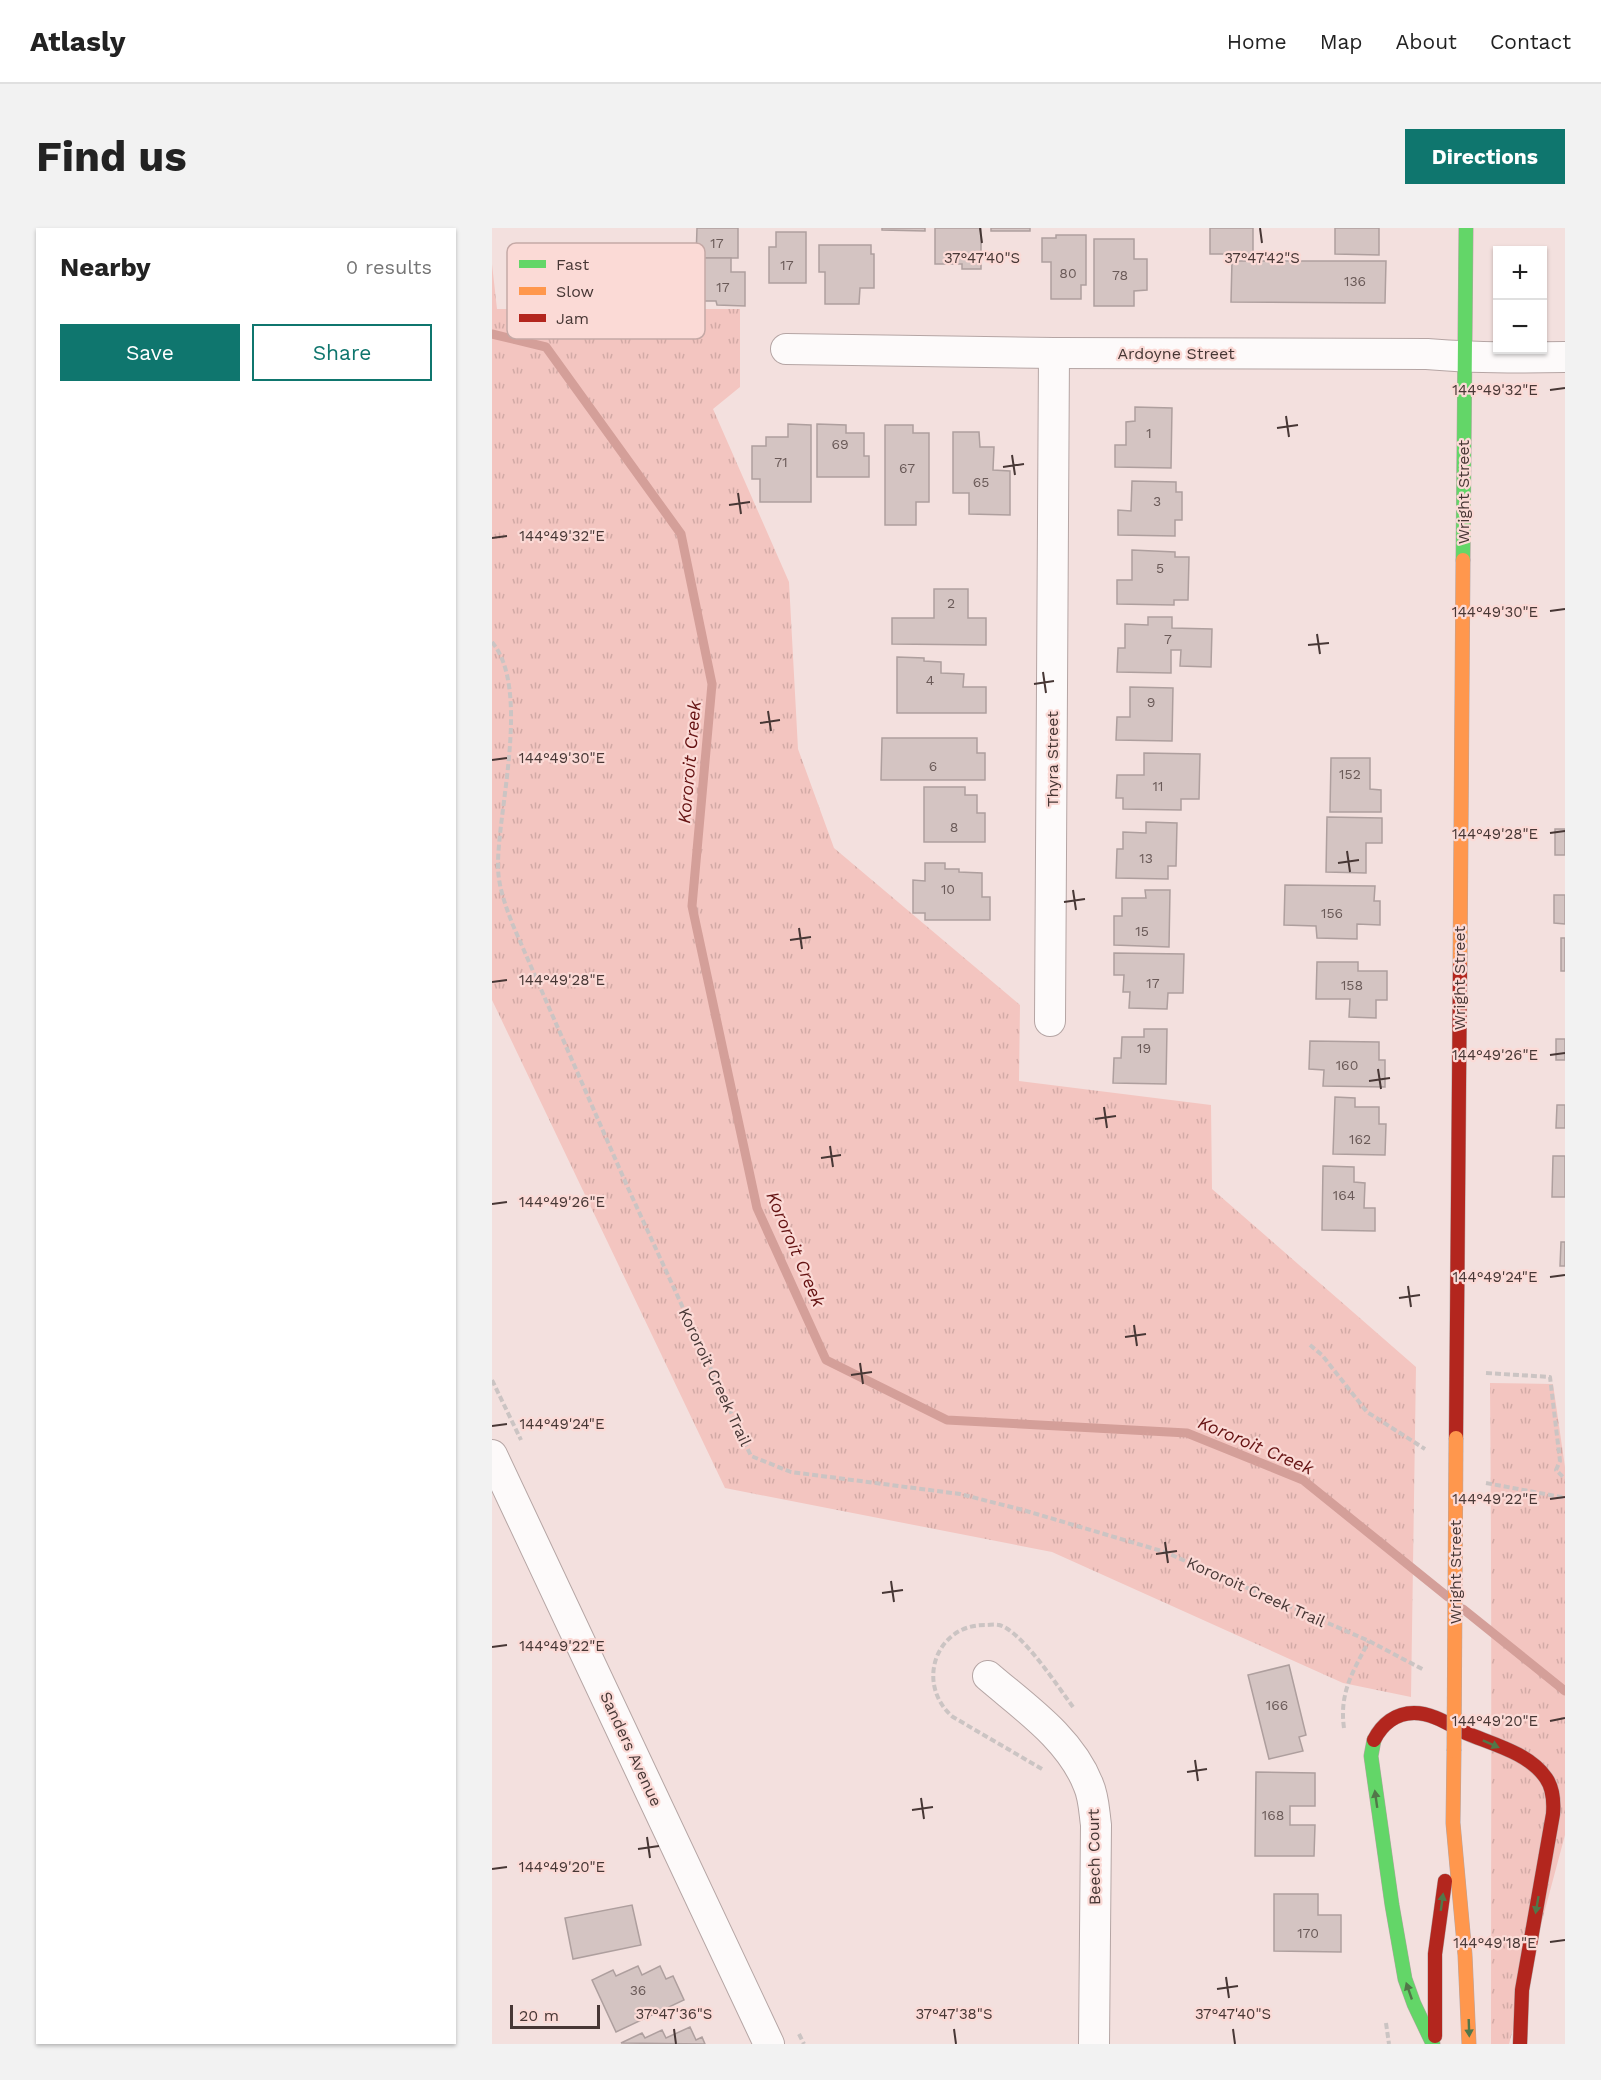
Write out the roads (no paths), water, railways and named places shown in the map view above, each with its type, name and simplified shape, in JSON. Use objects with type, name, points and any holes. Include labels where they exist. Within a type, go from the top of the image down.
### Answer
[{"type":"street","name":"Wright Street","points":[[1466,228],[1453,1823],[1465,1955],[1469,2044]]},
{"type":"street","name":"Ardoyne Street","points":[[786,349],[1054,353],[1427,354],[1464,358],[1565,357]]},
{"type":"street","name":"Thyra Street","points":[[1050,1021],[1054,353]]},
{"type":"street","name":"Sanders Avenue","points":[[492,1455],[769,2044]]},
{"type":"street","name":"Beech Court","points":[[988,1676],[1065,1746],[1089,1784],[1096,1825],[1094,2044]]},
{"type":"street","name":"Wright Street","points":[[1434,2044],[1414,2004],[1405,1979],[1390,1894],[1371,1756],[1372,1742],[1383,1725],[1395,1717],[1410,1713],[1419,1713],[1525,1759],[1539,1770],[1550,1785],[1553,1808],[1522,1990],[1520,2044]]},
{"type":"street","name":"Wright Street","points":[[1434,2044],[1435,1954],[1453,1823]]},
{"type":"waterway","name":"Kororoit Creek","points":[[492,334],[507,338]]},
{"type":"waterway","name":"Kororoit Creek","points":[[513,339],[546,347],[681,534],[712,684],[692,906],[757,1208],[826,1360],[947,1420],[1187,1433],[1303,1480],[1448,1597]]},
{"type":"waterway","name":"Kororoit Creek","points":[[1463,1609],[1565,1691]]}]
